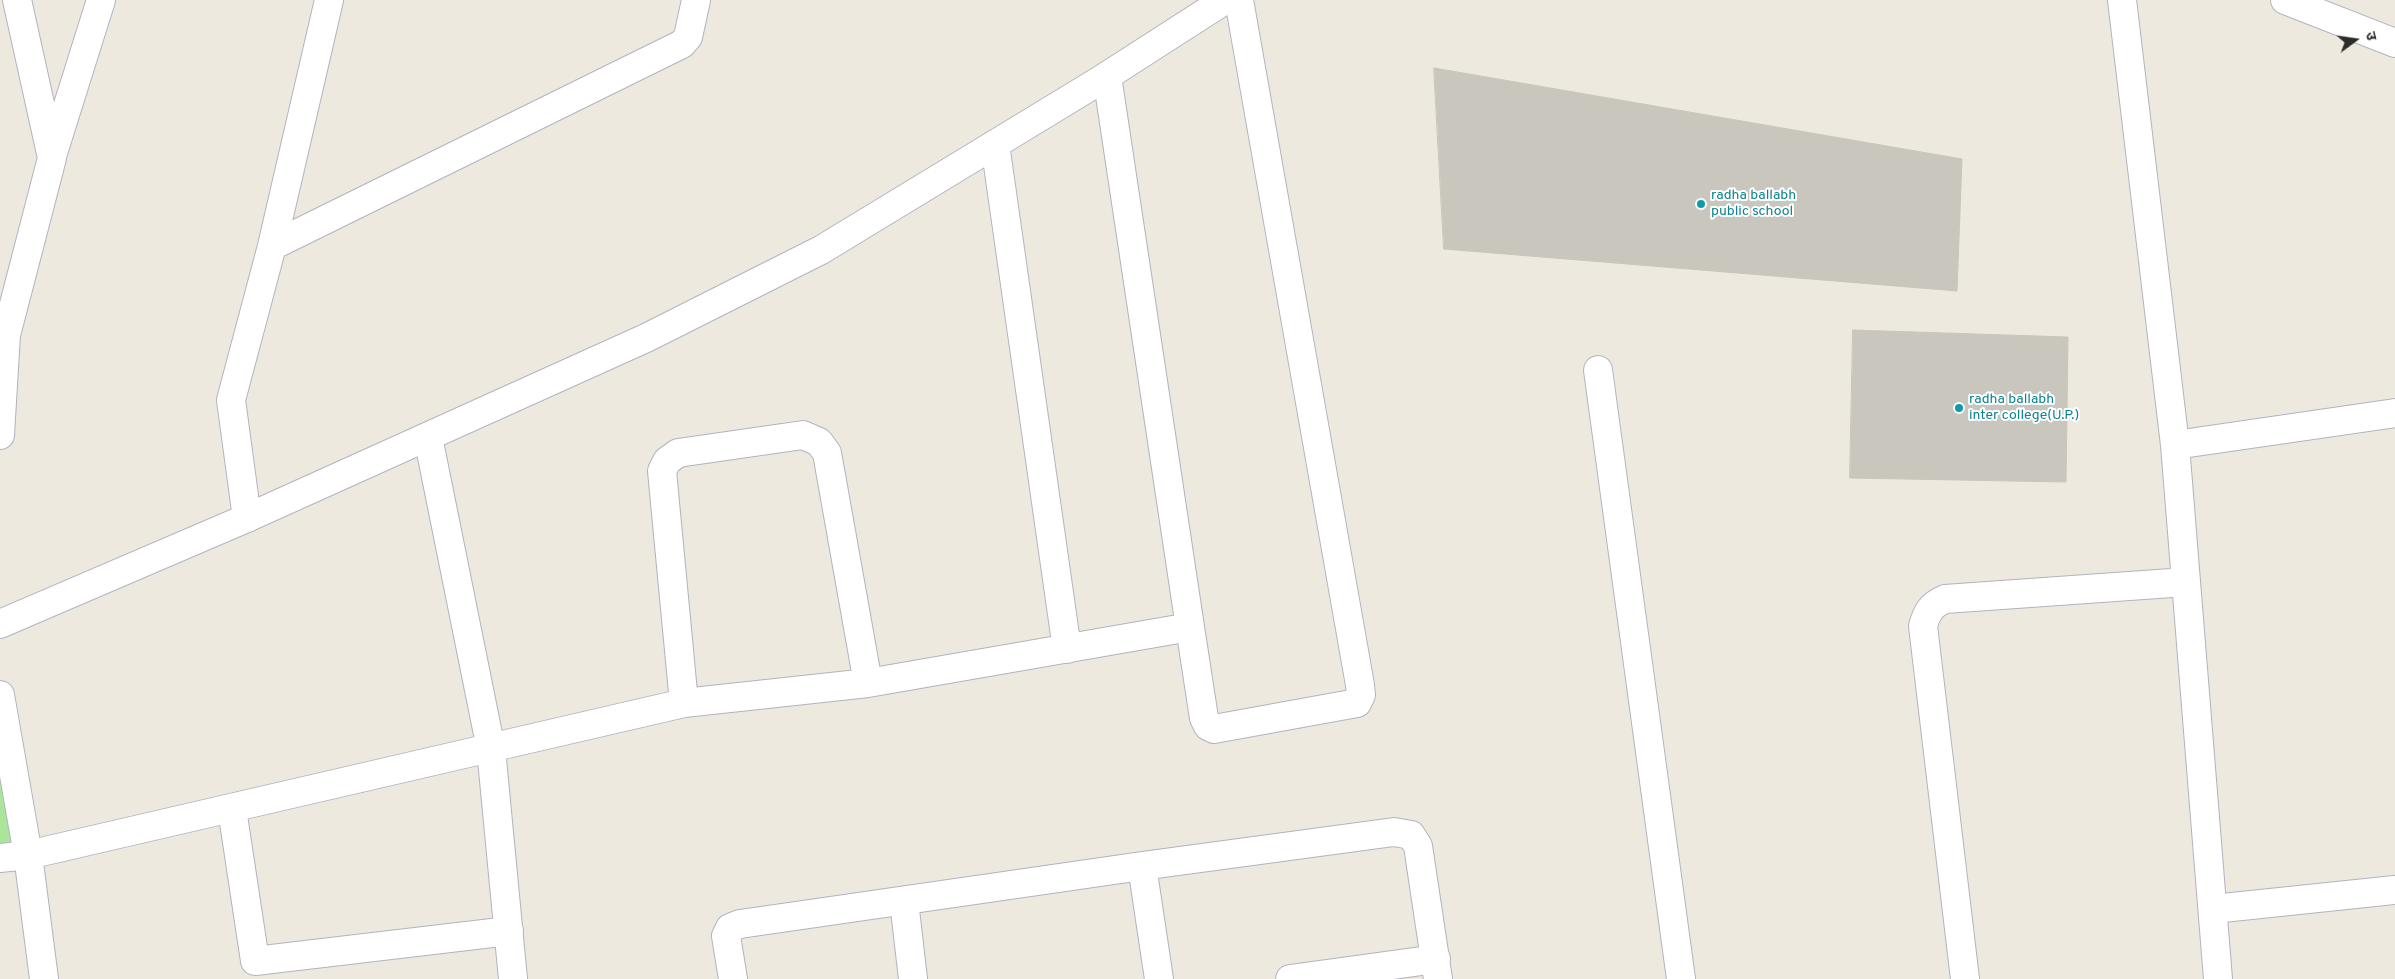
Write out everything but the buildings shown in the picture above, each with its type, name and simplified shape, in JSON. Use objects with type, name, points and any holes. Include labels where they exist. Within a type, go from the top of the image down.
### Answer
[{"type":"street","points":[[17,0],[52,158]]},
{"type":"street","points":[[0,435],[6,335],[52,158],[101,0]]},
{"type":"street","points":[[247,518],[231,400],[272,246],[329,0]]},
{"type":"street","points":[[272,246],[682,44],[688,37],[696,0]]},
{"type":"street","points":[[0,624],[247,518],[646,338],[820,250],[1107,76],[1225,0]]},
{"type":"street","points":[[1107,76],[1204,718],[1208,726],[1214,729],[1357,703],[1361,695],[1240,0]]},
{"type":"street","points":[[2122,0],[2175,445],[2218,979]]},
{"type":"street","points":[[2285,0],[2395,43]]},
{"type":"street","points":[[995,144],[1067,649]]},
{"type":"street","points":[[1598,370],[1681,979]]},
{"type":"street","points":[[2175,445],[2395,414]]},
{"type":"street","points":[[684,703],[662,471],[668,461],[678,453],[804,435],[820,442],[827,453],[868,683]]},
{"type":"street","points":[[428,437],[491,749],[513,979]]},
{"type":"street","points":[[1965,979],[1923,626],[1927,614],[1933,604],[1945,599],[2186,582]]},
{"type":"street","points":[[0,858],[28,855],[684,703],[868,683],[1190,627]]},
{"type":"street","points":[[0,695],[28,855],[44,979]]},
{"type":"street","points":[[232,808],[256,970],[508,931]]},
{"type":"street","points":[[733,979],[726,936],[730,928],[740,924],[1394,832],[1411,835],[1418,846],[1437,969],[1290,979]]},
{"type":"street","points":[[1142,866],[1158,979]]},
{"type":"street","points":[[2213,909],[2395,890]]},
{"type":"street","points":[[904,901],[913,979]]},
{"type":"green space","points":[[0,695],[28,855],[0,858]]},
{"type":"place","name":"radha ballabh public school","points":[[1701,204]]},
{"type":"place","name":"radha ballabh inter college(U.P.)","points":[[1959,408]]}]
